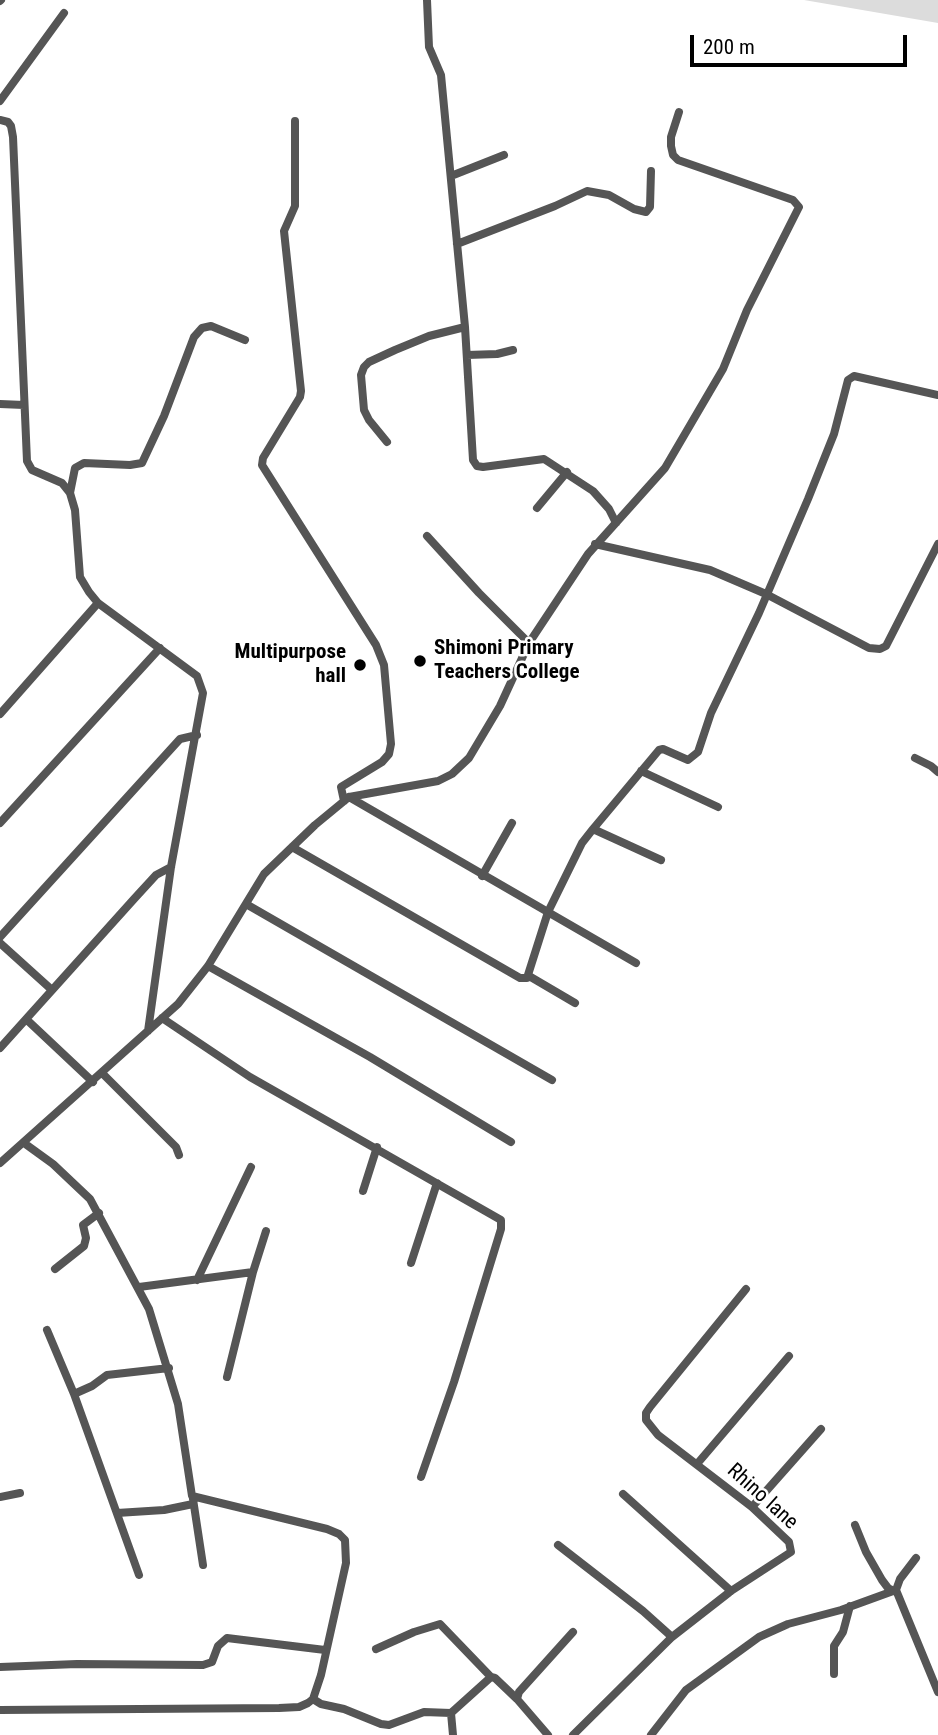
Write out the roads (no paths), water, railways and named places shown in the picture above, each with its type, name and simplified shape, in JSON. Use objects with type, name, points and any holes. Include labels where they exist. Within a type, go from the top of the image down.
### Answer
[{"type":"street","points":[[427,0],[427,38],[441,75],[465,327],[474,463],[483,467],[541,458],[567,472],[602,499],[616,523]]},
{"type":"street","points":[[0,101],[64,13]]},
{"type":"street","points":[[0,1163],[178,1004],[208,966],[264,874],[347,799],[438,781],[460,767],[477,748],[488,729],[529,643],[596,544],[664,468],[723,369],[747,310],[799,207],[793,200],[678,160],[673,155],[671,137],[678,112]]},
{"type":"street","points":[[0,120],[8,122],[13,137],[29,466],[38,474],[62,483],[70,493],[75,510],[80,577],[98,603],[197,676],[201,685],[203,702],[171,867],[148,1031]]},
{"type":"street","points":[[295,121],[295,206],[284,231],[292,327],[301,391],[300,397],[266,451],[262,465],[376,645],[384,666],[391,744],[389,754],[382,762],[341,787],[347,799],[636,963]]},
{"type":"street","points":[[451,176],[504,155]]},
{"type":"street","points":[[457,244],[587,191],[609,195],[634,209],[646,212],[650,207],[652,171]]},
{"type":"street","points":[[70,493],[75,468],[84,463],[142,463],[164,416],[194,337],[202,328],[211,326],[245,340]]},
{"type":"street","points":[[387,442],[364,410],[361,374],[364,367],[369,362],[429,336],[465,327]]},
{"type":"street","points":[[467,355],[498,354],[513,350]]},
{"type":"street","points":[[292,847],[520,978],[529,976],[548,912],[582,843],[659,750],[663,749],[688,760],[698,752],[711,713],[766,594],[834,434],[850,377],[866,378],[938,395]]},
{"type":"street","points":[[0,404],[24,405]]},
{"type":"street","points":[[537,509],[567,472]]},
{"type":"street","points":[[427,537],[529,643]]},
{"type":"street","points":[[596,544],[710,570],[766,594],[869,648],[880,649],[886,646],[938,544]]},
{"type":"street","points":[[0,714],[98,603]]},
{"type":"street","points":[[0,823],[160,648]]},
{"type":"street","points":[[0,937],[180,739],[197,735]]},
{"type":"street","points":[[915,758],[938,772]]},
{"type":"street","points":[[641,771],[718,807]]},
{"type":"street","points":[[482,876],[512,823]]},
{"type":"street","points":[[593,829],[661,860]]},
{"type":"street","points":[[0,1048],[149,883],[171,867]]},
{"type":"street","points":[[246,904],[552,1080]]},
{"type":"street","points":[[0,943],[52,990]]},
{"type":"street","points":[[208,966],[370,1057],[511,1142]]},
{"type":"street","points":[[529,976],[575,1003]]},
{"type":"street","points":[[162,1018],[250,1077],[496,1216],[502,1224],[454,1381],[421,1477]]},
{"type":"street","points":[[26,1019],[93,1082]]},
{"type":"street","points":[[102,1073],[176,1147],[179,1155]]},
{"type":"street","points":[[23,1143],[71,1180],[90,1199],[149,1309],[178,1404],[203,1564]]},
{"type":"street","points":[[363,1191],[377,1147]]},
{"type":"street","points":[[197,1280],[251,1167]]},
{"type":"street","points":[[411,1263],[437,1183]]},
{"type":"street","points":[[55,1269],[84,1246],[86,1238],[83,1225],[99,1213]]},
{"type":"street","points":[[227,1377],[266,1231]]},
{"type":"street","points":[[139,1287],[253,1272]]},
{"type":"street","name":"Rhino lane","points":[[573,1735],[672,1637],[731,1591],[791,1552],[789,1542],[752,1507],[658,1435],[646,1420],[646,1413],[746,1289]]},
{"type":"street","points":[[47,1330],[74,1394],[139,1575]]},
{"type":"street","points":[[697,1464],[789,1356]]},
{"type":"street","points":[[74,1394],[107,1375],[169,1368]]},
{"type":"street","points":[[752,1507],[821,1429]]},
{"type":"street","points":[[0,1497],[20,1493]]},
{"type":"street","points":[[623,1494],[731,1591]]},
{"type":"street","points":[[0,1710],[299,1707],[313,1699],[334,1624],[346,1563],[344,1537],[327,1529],[193,1500],[164,1510],[117,1513]]},
{"type":"street","points":[[855,1525],[882,1580],[888,1588],[895,1590]]},
{"type":"street","points":[[558,1545],[672,1637]]},
{"type":"street","points":[[651,1735],[686,1690],[747,1644],[788,1624],[895,1590],[916,1558]]},
{"type":"street","points":[[895,1590],[938,1692]]},
{"type":"street","points":[[834,1674],[834,1646],[843,1632],[850,1606]]},
{"type":"street","points":[[376,1649],[440,1624],[491,1677],[517,1699],[548,1735]]},
{"type":"street","points":[[517,1699],[519,1692],[573,1632]]},
{"type":"street","points":[[0,1667],[77,1664],[203,1665],[212,1662],[218,1646],[228,1638],[325,1650]]},
{"type":"street","points":[[313,1699],[321,1704],[390,1725],[424,1712],[451,1713],[491,1677]]},
{"type":"street","points":[[451,1713],[453,1735]]},
{"type":"street","points":[[381,1724],[389,1735]]},
{"type":"street","points":[[531,1735],[539,1727]]},
{"type":"place","name":"Shimoni Primary Teachers College","points":[[420,661]]},
{"type":"place","name":"Multipurpose hall","points":[[360,665]]}]
